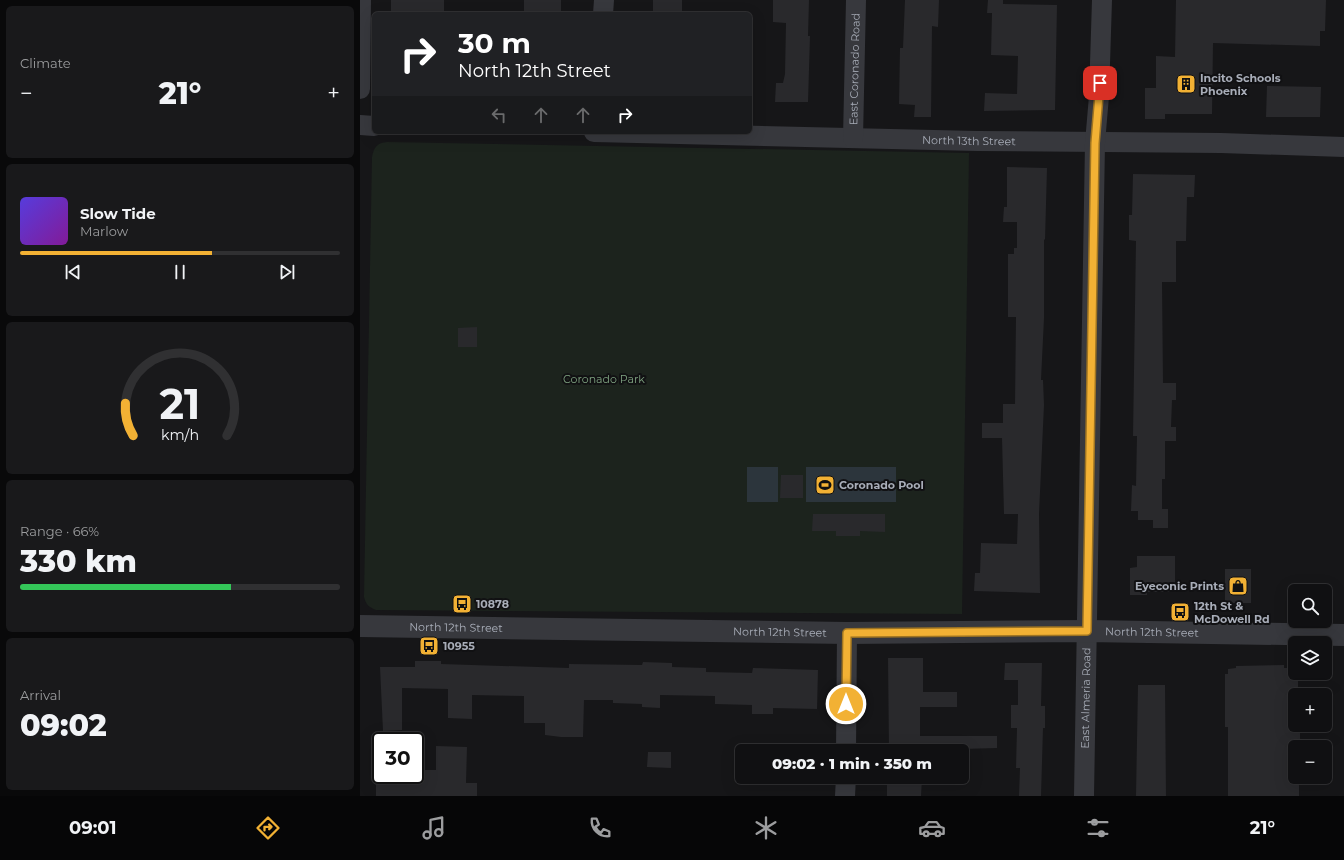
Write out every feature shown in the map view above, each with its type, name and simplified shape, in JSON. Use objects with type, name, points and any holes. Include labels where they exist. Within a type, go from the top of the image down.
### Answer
[{"type":"street","points":[[360,89],[361,0]]},
{"type":"street","points":[[603,12],[604,0]]},
{"type":"street","name":"East Coronado Road","points":[[853,138],[856,0]]},
{"type":"street","name":"East Almeria Road","points":[[1084,796],[1095,143],[1099,96],[1102,0]]},
{"type":"street","points":[[360,126],[372,126]]},
{"type":"street","name":"North 13th Street","points":[[684,134],[1095,143],[1221,143],[1344,147]]},
{"type":"street","name":"North 12th Street","points":[[360,626],[847,633],[1087,631],[1344,635]]},
{"type":"street","points":[[846,744],[847,633]]},
{"type":"street","points":[[846,784],[846,796]]},
{"type":"green space","name":"Coronado Park","points":[[387,142],[969,153],[962,614],[376,610],[370,607],[364,597],[372,157],[376,146]]},
{"type":"shaded area","points":[[747,467],[778,467],[778,502],[747,502]]},
{"type":"shaded area","points":[[806,467],[896,467],[896,502],[806,502]]},
{"type":"building","points":[[391,0],[444,0],[444,12],[391,12]]},
{"type":"building","points":[[524,0],[561,0],[561,12],[524,12]]},
{"type":"building","points":[[653,0],[682,0],[682,12],[653,12]]},
{"type":"building","points":[[773,0],[809,0],[808,36],[810,36],[808,102],[775,102],[776,83],[783,83],[785,74],[786,23],[773,22]]},
{"type":"building","points":[[905,0],[939,0],[938,27],[932,26],[931,117],[914,117],[915,105],[899,104],[900,48],[903,48]]},
{"type":"building","points":[[988,0],[1003,0],[1003,4],[1057,5],[1055,110],[984,111],[985,93],[1017,94],[1018,56],[991,55],[992,13],[987,13]]},
{"type":"building","points":[[1176,0],[1326,0],[1325,31],[1320,31],[1320,46],[1213,43],[1212,114],[1165,114],[1165,119],[1145,119],[1145,88],[1156,88],[1156,56],[1175,57]]},
{"type":"building","points":[[1267,86],[1321,87],[1320,117],[1266,117]]},
{"type":"building","points":[[1007,167],[1047,168],[1045,240],[1044,239],[1044,318],[1041,380],[1043,380],[1044,405],[1039,514],[1040,593],[974,591],[975,573],[980,573],[981,543],[1017,544],[1018,514],[1004,514],[1002,438],[982,438],[982,423],[1003,423],[1003,404],[1015,404],[1016,317],[1008,317],[1008,254],[1014,254],[1014,248],[1017,248],[1017,222],[1003,222],[1004,207],[1007,207]]},
{"type":"building","points":[[1133,174],[1195,175],[1194,197],[1187,197],[1186,241],[1176,241],[1176,282],[1162,282],[1163,383],[1176,383],[1176,400],[1172,400],[1171,427],[1176,427],[1176,441],[1165,441],[1165,479],[1162,479],[1162,509],[1168,509],[1168,528],[1153,528],[1153,520],[1138,520],[1138,511],[1131,511],[1132,485],[1136,486],[1137,436],[1133,436],[1136,241],[1129,240],[1129,215],[1132,215]]},
{"type":"building","points":[[477,327],[477,347],[458,347],[458,328]]},
{"type":"building","points":[[781,475],[803,475],[803,498],[780,498]]},
{"type":"building","points":[[813,514],[885,514],[885,532],[860,531],[860,536],[836,536],[836,531],[812,531]]},
{"type":"building","points":[[1137,556],[1175,556],[1175,592],[1147,592],[1147,595],[1130,595],[1130,568],[1137,567]]},
{"type":"building","name":"Eyeconic Prints","points":[[1225,569],[1251,569],[1251,603],[1225,603]]},
{"type":"building","points":[[888,658],[923,658],[923,692],[957,692],[957,707],[920,707],[920,736],[997,736],[997,748],[969,749],[969,744],[889,744]]},
{"type":"building","points":[[415,661],[441,661],[441,664],[569,668],[569,664],[642,665],[643,662],[672,663],[672,667],[706,668],[706,672],[752,673],[753,668],[818,670],[817,709],[773,708],[773,714],[752,714],[752,705],[715,704],[715,696],[660,695],[660,708],[642,707],[642,704],[613,703],[613,700],[584,700],[583,737],[561,737],[545,735],[545,723],[524,723],[524,696],[472,695],[472,719],[448,718],[448,689],[402,688],[402,730],[383,731],[380,667],[415,667]]},
{"type":"building","points":[[1005,663],[1042,663],[1041,706],[1045,706],[1045,728],[1043,728],[1041,796],[1019,796],[1020,768],[1016,768],[1017,728],[1011,728],[1011,705],[1018,705],[1018,680],[1004,680]]},
{"type":"building","points":[[1284,665],[1284,668],[1288,668],[1288,680],[1298,680],[1298,688],[1288,688],[1288,732],[1300,732],[1300,740],[1288,740],[1288,784],[1299,784],[1299,796],[1228,796],[1228,727],[1225,727],[1225,674],[1228,674],[1228,669],[1236,668],[1236,666]]},
{"type":"building","points":[[1138,685],[1165,685],[1166,796],[1136,796]]},
{"type":"building","points":[[436,746],[467,747],[466,783],[477,783],[477,796],[376,796],[376,784],[424,784],[424,770],[436,770]]},
{"type":"building","points":[[648,752],[671,752],[671,768],[647,767]]},
{"type":"building","points":[[887,784],[922,784],[921,796],[887,796]]},
{"type":"place","name":"Incito Schools Phoenix","points":[[1186,84]]},
{"type":"place","name":"Coronado Pool","points":[[825,485]]},
{"type":"place","name":"Eyeconic Prints","points":[[1238,586]]},
{"type":"place","name":"10878","points":[[462,604]]},
{"type":"place","name":"12th St & McDowell Rd","points":[[1180,612]]},
{"type":"place","name":"10955","points":[[429,646]]},
{"type":"route","points":[[846,704],[847,633],[1087,631],[1095,143],[1100,83]]}]
